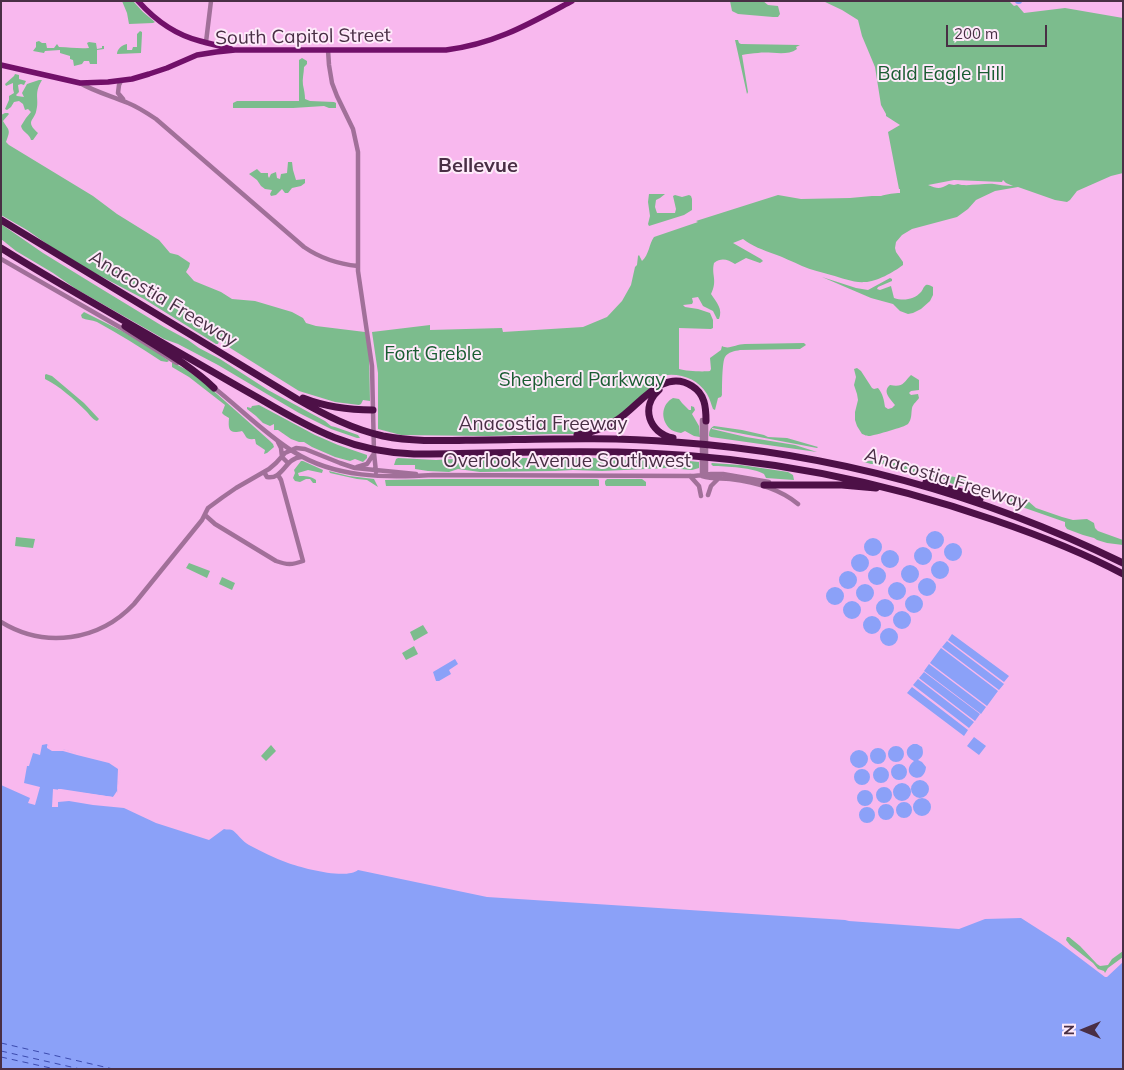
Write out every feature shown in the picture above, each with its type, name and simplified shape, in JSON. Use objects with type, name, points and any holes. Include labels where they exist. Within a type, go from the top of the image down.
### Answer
[{"type":"highway","name":"Anacostia Freeway","points":[[1,220],[321,413],[365,431],[419,440],[606,438],[742,446],[938,484],[1012,511],[1035,524],[1123,563]]},
{"type":"highway","name":"Anacostia Freeway","points":[[1,248],[309,426],[339,440],[366,448],[420,454],[610,452],[712,457],[775,465],[848,478],[926,497],[1053,542],[1123,574]]},
{"type":"highway","points":[[80,295],[97,308],[188,366],[214,388]]},
{"type":"highway","points":[[255,374],[292,393],[317,403],[346,410],[373,410]]},
{"type":"highway","points":[[500,440],[524,436],[572,436],[595,431],[619,418],[660,385],[674,381],[688,384],[700,393],[705,404],[704,421]]},
{"type":"highway","points":[[696,442],[671,438],[659,432],[650,419],[650,402],[657,392],[665,387],[677,385],[686,387],[696,394],[700,400],[704,421]]},
{"type":"highway","points":[[764,486],[846,485],[876,488],[978,514]]},
{"type":"main road","points":[[138,1],[152,15],[171,28],[198,41],[235,50]]},
{"type":"main road","name":"South Capitol Street","points":[[1,65],[80,83],[121,81],[136,78],[195,56],[235,50],[435,50],[472,46],[512,32],[572,1]]},
{"type":"main road","points":[[205,54],[206,42]]},
{"type":"street","points":[[206,42],[211,1]]},
{"type":"street","points":[[328,50],[332,83],[353,129],[358,152],[358,266],[372,366],[376,473]]},
{"type":"street","points":[[121,81],[118,93],[126,102]]},
{"type":"street","points":[[80,83],[90,89],[143,110],[304,247],[327,259],[342,264],[358,266]]},
{"type":"street","name":"Overlook Avenue Southwest","points":[[1,259],[123,329],[192,372],[290,450],[333,469],[357,474],[376,473],[432,476],[705,476]]},
{"type":"street","points":[[704,421],[705,476]]},
{"type":"street","points":[[277,441],[281,448],[282,457],[288,463]]},
{"type":"street","name":"Overlook Avenue Southwest","points":[[290,450],[297,448],[305,449],[351,467],[376,473]]},
{"type":"street","points":[[1,622],[21,632],[53,638],[82,635],[106,626],[122,616],[134,604],[205,515],[208,508],[274,466],[290,450]]},
{"type":"street","points":[[351,467],[366,464],[374,453]]},
{"type":"street","points":[[264,472],[270,478],[278,475],[294,458],[303,457]]},
{"type":"street","points":[[705,476],[715,474],[732,475],[765,482],[791,483],[795,485]]},
{"type":"street","points":[[205,515],[215,524],[276,561],[292,564],[303,561],[278,475]]},
{"type":"street","points":[[690,476],[699,486],[702,496]]},
{"type":"street","points":[[705,476],[764,486],[776,490],[798,504]]},
{"type":"street","points":[[708,495],[711,486],[719,478]]},
{"type":"green space","points":[[122,1],[133,1],[155,22],[129,24]]},
{"type":"green space","points":[[730,1],[763,1],[768,5],[778,6],[780,14],[778,17],[773,17],[738,14],[732,11]]},
{"type":"green space","points":[[823,1],[1009,1],[1014,6],[1017,5],[1024,13],[1065,8],[1123,18],[1123,173],[1111,176],[1077,191],[1067,202],[1055,200],[1018,187],[995,191],[976,200],[957,217],[912,229],[902,235],[896,242],[895,248],[903,265],[885,276],[869,282],[852,281],[809,269],[758,248],[743,239],[733,243],[763,261],[760,263],[746,258],[735,264],[727,260],[714,263],[714,285],[711,294],[720,309],[719,319],[717,319],[713,311],[703,306],[698,297],[692,298],[692,304],[683,305],[710,313],[713,320],[713,328],[679,328],[679,369],[710,371],[710,358],[721,350],[722,346],[804,343],[806,345],[800,349],[740,350],[728,354],[723,364],[722,395],[718,398],[715,410],[707,394],[698,383],[678,375],[664,375],[657,377],[655,389],[607,430],[592,434],[401,435],[378,429],[378,373],[372,332],[430,325],[430,330],[502,328],[503,332],[583,327],[607,317],[622,301],[631,285],[638,256],[642,261],[644,259],[654,237],[698,222],[696,221],[778,195],[801,199],[850,198],[900,193],[888,132],[900,125],[886,116],[881,105],[875,67],[862,36],[858,20]],"holes":[[[954,180],[1002,182],[1003,180],[1013,186],[949,184],[939,188],[928,185]]]},
{"type":"green space","points":[[140,31],[142,32],[141,53],[117,54],[122,46],[127,44],[127,50],[137,47],[137,34]]},
{"type":"green space","points":[[735,40],[738,40],[741,44],[800,45],[796,47],[797,49],[788,53],[752,53],[742,55],[747,94]]},
{"type":"green space","points":[[36,42],[46,43],[47,48],[54,48],[57,44],[59,47],[89,48],[87,43],[89,42],[96,43],[97,49],[104,46],[104,49],[97,50],[97,64],[90,64],[89,61],[84,61],[82,64],[74,66],[70,56],[60,53],[60,50],[45,51],[44,53],[33,51],[36,47]]},
{"type":"green space","points":[[302,58],[307,61],[304,67],[303,80],[305,99],[334,102],[336,103],[336,108],[324,106],[233,108],[233,103],[237,101],[299,101],[299,60]]},
{"type":"green space","points":[[15,74],[19,75],[19,79],[26,81],[24,85],[18,85],[19,92],[17,96],[24,97],[22,93],[27,84],[42,80],[37,93],[36,112],[31,122],[38,133],[33,140],[31,140],[21,126],[31,112],[28,109],[25,110],[23,104],[19,101],[14,102],[7,110],[5,109],[9,96],[14,93],[13,83],[6,86],[5,84]]},
{"type":"green space","points":[[9,114],[3,121],[9,130],[6,142],[9,145],[93,196],[117,214],[159,240],[170,253],[178,255],[190,263],[186,272],[194,281],[221,292],[232,299],[255,301],[292,312],[303,318],[306,323],[316,326],[365,332],[369,352],[370,401],[363,400],[359,405],[335,402],[299,391],[219,341],[216,344],[144,299],[70,260],[27,230],[1,215],[1,115]]},
{"type":"green space","points":[[288,162],[292,162],[296,180],[305,179],[305,183],[292,188],[288,193],[285,193],[282,189],[276,195],[271,196],[272,190],[265,189],[249,174],[257,169],[261,173],[268,173],[269,178],[271,174],[276,172],[277,178],[280,179],[281,174],[287,173]]},
{"type":"green space","points":[[649,194],[665,194],[656,200],[655,207],[657,213],[675,213],[673,196],[675,195],[682,197],[691,196],[692,210],[684,215],[649,226]]},
{"type":"green space","points":[[1,224],[43,253],[220,359],[268,390],[331,426],[358,435],[360,438],[331,429],[299,413],[218,365],[178,344],[164,339],[76,289],[16,251],[1,239]]},
{"type":"green space","points":[[822,277],[868,290],[890,278],[892,281],[877,289],[880,290],[891,286],[894,298],[905,300],[912,298],[918,295],[927,285],[933,287],[933,295],[930,301],[921,309],[908,314],[900,311],[893,304],[871,298]]},
{"type":"green space","points":[[84,312],[124,332],[169,361],[161,361],[97,322],[82,318],[81,315]]},
{"type":"green space","points":[[172,363],[187,370],[208,386],[270,441],[274,447],[264,454],[265,450],[256,444],[255,439],[247,438],[242,431],[234,432],[230,430],[229,418],[222,413],[225,405],[189,377],[172,367]]},
{"type":"green space","points":[[857,368],[872,388],[878,388],[884,399],[885,407],[888,409],[895,405],[887,393],[890,385],[901,385],[911,375],[919,380],[919,390],[909,393],[911,395],[918,394],[919,398],[913,407],[908,424],[870,436],[862,434],[855,420],[858,400],[854,385],[856,377],[854,369]]},
{"type":"green space","points":[[46,374],[52,376],[84,403],[99,419],[97,421],[94,419],[66,393],[45,379]]},
{"type":"green space","points":[[673,398],[679,399],[689,410],[691,410],[691,406],[694,407],[695,410],[692,414],[699,426],[700,437],[685,431],[681,433],[674,431],[666,424],[663,416],[665,407]]},
{"type":"green space","points":[[259,405],[315,435],[367,455],[367,458],[363,462],[355,459],[350,461],[335,457],[304,442],[291,439],[278,430],[274,430],[274,424],[270,426],[263,423],[247,409],[247,407],[251,408],[252,406]]},
{"type":"green space","points":[[714,426],[742,430],[768,437],[787,438],[817,448],[712,428]]},
{"type":"green space","points":[[712,428],[746,437],[795,445],[817,452],[711,437],[709,436]]},
{"type":"green space","points":[[589,457],[600,459],[605,457],[611,461],[614,458],[626,460],[632,458],[670,459],[699,462],[699,468],[692,470],[668,468],[602,471],[480,472],[458,469],[449,472],[415,469],[415,465],[394,465],[398,458],[436,460],[471,458],[489,460],[496,458],[550,458],[558,460]]},
{"type":"green space","points":[[878,459],[965,479],[969,487],[952,484],[937,477],[927,478],[897,470],[890,466],[864,462]]},
{"type":"green space","points":[[301,461],[323,470],[322,473],[308,470],[298,473],[299,476],[316,480],[316,483],[313,483],[310,479],[300,482],[295,481],[293,478],[294,470]]},
{"type":"green space","points":[[712,463],[788,472],[793,475],[794,480],[766,478],[764,474],[754,470],[713,466]]},
{"type":"green space","points":[[329,471],[374,479],[378,487],[367,480],[330,473]]},
{"type":"green space","points":[[597,479],[599,480],[599,486],[386,486],[385,480]]},
{"type":"green space","points":[[607,479],[642,479],[646,482],[646,486],[606,486],[605,481]]},
{"type":"green space","points":[[980,488],[1028,501],[1036,508],[1062,517],[1073,520],[1087,519],[1094,523],[1098,531],[1123,540],[1123,545],[1107,543],[1067,529],[1065,522],[979,492]]},
{"type":"green space","points":[[16,537],[35,539],[33,548],[15,546]]},
{"type":"green space","points":[[189,563],[210,571],[207,578],[186,568]]},
{"type":"green space","points":[[222,577],[235,583],[232,590],[219,584]]},
{"type":"green space","points":[[423,625],[428,633],[414,641],[410,632]]},
{"type":"green space","points":[[414,646],[418,654],[406,660],[402,653]]},
{"type":"green space","points":[[271,745],[276,751],[266,761],[261,756]]},
{"type":"green space","points":[[1067,937],[1080,946],[1100,966],[1108,965],[1112,959],[1123,951],[1123,957],[1108,968],[1105,973],[1070,945],[1066,940]]},
{"type":"water","points":[[931,531],[939,531],[944,536],[942,547],[931,549],[926,544],[926,536]]},
{"type":"water","points":[[873,538],[879,541],[882,547],[879,553],[873,556],[867,553],[864,547],[867,541]]},
{"type":"water","points":[[953,543],[959,546],[962,552],[959,558],[953,561],[947,558],[944,552],[947,546]]},
{"type":"water","points":[[919,547],[927,547],[932,552],[930,563],[919,565],[914,560],[914,552]]},
{"type":"water","points":[[890,550],[898,555],[899,559],[894,567],[890,568],[882,563],[881,559],[886,551]]},
{"type":"water","points":[[860,554],[866,557],[869,563],[866,569],[860,572],[854,569],[851,563],[854,557]]},
{"type":"water","points":[[940,561],[948,566],[949,570],[944,578],[940,579],[932,574],[931,570],[936,562]]},
{"type":"water","points":[[906,565],[914,565],[919,570],[917,581],[906,583],[901,578],[901,570]]},
{"type":"water","points":[[877,567],[883,570],[886,576],[883,582],[877,585],[871,582],[868,576],[871,570]]},
{"type":"water","points":[[844,571],[852,571],[857,576],[855,587],[844,589],[839,584],[839,576]]},
{"type":"water","points":[[927,578],[935,583],[936,587],[931,595],[927,596],[919,591],[918,587],[923,579]]},
{"type":"water","points":[[893,582],[901,582],[906,587],[904,598],[893,600],[888,595],[888,587]]},
{"type":"water","points":[[865,584],[871,587],[874,593],[871,599],[865,602],[859,599],[856,593],[859,587]]},
{"type":"water","points":[[831,587],[839,587],[844,592],[842,603],[831,605],[826,600],[826,592]]},
{"type":"water","points":[[914,595],[920,598],[923,604],[920,610],[914,613],[908,610],[905,604],[908,598]]},
{"type":"water","points":[[885,599],[891,602],[894,608],[891,614],[885,617],[879,614],[876,608],[879,602]]},
{"type":"water","points":[[848,601],[856,601],[861,606],[859,617],[848,619],[843,614],[843,606]]},
{"type":"water","points":[[898,611],[906,611],[911,616],[909,627],[898,629],[893,624],[893,616]]},
{"type":"water","points":[[868,616],[876,616],[881,621],[879,632],[868,634],[863,629],[863,621]]},
{"type":"water","points":[[889,628],[895,631],[898,637],[895,643],[889,646],[883,643],[880,637],[883,631]]},
{"type":"water","points":[[952,634],[1009,676],[1004,682],[948,640]]},
{"type":"water","points":[[947,641],[1004,684],[999,690],[942,647]]},
{"type":"water","points":[[941,648],[998,691],[987,706],[930,663]]},
{"type":"water","points":[[455,659],[458,664],[449,670],[451,674],[436,681],[433,672]]},
{"type":"water","points":[[929,664],[986,707],[981,714],[924,671]]},
{"type":"water","points":[[924,672],[980,714],[975,721],[919,678]]},
{"type":"water","points":[[918,679],[974,722],[969,728],[913,685]]},
{"type":"water","points":[[912,687],[968,730],[964,736],[907,693]]},
{"type":"water","points":[[974,737],[986,746],[979,755],[967,746]]},
{"type":"water","points":[[47,744],[53,750],[62,749],[120,767],[117,794],[113,797],[53,789],[52,807],[58,807],[58,802],[69,801],[124,808],[156,823],[209,840],[224,829],[231,830],[247,844],[273,857],[324,872],[344,874],[358,870],[487,897],[959,929],[985,919],[1021,918],[1060,943],[1105,977],[1123,962],[1123,1069],[1,1069],[1,785],[30,798],[28,803],[35,805],[40,787],[24,783],[27,766],[29,766],[33,753],[40,755],[42,745]]},
{"type":"water","points":[[913,744],[922,747],[923,755],[918,760],[926,767],[921,777],[917,778],[910,774],[910,766],[914,761],[907,755],[908,748]]},
{"type":"water","points":[[893,746],[899,746],[904,751],[902,760],[893,762],[888,757],[888,751]]},
{"type":"water","points":[[875,748],[881,748],[886,753],[884,762],[875,764],[870,759],[870,753]]},
{"type":"water","points":[[859,750],[865,753],[868,759],[865,765],[859,768],[853,765],[850,759],[853,753]]},
{"type":"water","points":[[896,764],[902,764],[907,769],[905,778],[896,780],[891,775],[891,769]]},
{"type":"water","points":[[878,767],[884,767],[889,772],[887,781],[878,783],[873,778],[873,772]]},
{"type":"water","points":[[859,769],[865,769],[870,774],[868,783],[859,785],[854,780],[854,774]]},
{"type":"water","points":[[920,780],[926,783],[929,789],[926,795],[920,798],[914,795],[911,789],[914,783]]},
{"type":"water","points":[[902,783],[908,786],[911,792],[908,798],[902,801],[896,798],[893,792],[896,786]]},
{"type":"water","points":[[881,787],[887,787],[892,792],[890,801],[881,803],[876,798],[876,792]]},
{"type":"water","points":[[862,790],[868,790],[873,795],[871,804],[862,806],[857,801],[857,795]]},
{"type":"water","points":[[922,798],[928,801],[931,807],[928,813],[922,816],[916,813],[913,807],[916,801]]},
{"type":"water","points":[[901,802],[907,802],[912,807],[910,816],[901,818],[896,813],[896,807]]},
{"type":"water","points":[[883,804],[889,804],[894,809],[892,818],[883,820],[878,815],[878,809]]},
{"type":"water","points":[[864,807],[870,807],[875,812],[873,821],[864,823],[859,818],[859,812]]},
{"type":"pier","points":[[47,745],[53,749],[63,749],[119,765],[121,770],[117,795],[113,797],[117,791],[118,769],[109,763],[63,751],[52,751],[47,748]]},
{"type":"pier","points":[[58,789],[61,789],[113,797],[58,792]]},
{"type":"ferry route","points":[[1,1043],[113,1069]]},
{"type":"ferry route","points":[[1,1051],[80,1069]]},
{"type":"ferry route","points":[[1,1057],[55,1069]]},
{"type":"district","name":"Bellevue","points":[[478,166]]},
{"type":"park label","name":"Bald Eagle Hill","points":[[941,74]]},
{"type":"park label","name":"Fort Greble","points":[[433,354]]},
{"type":"park label","name":"Shepherd Parkway","points":[[582,380]]}]
